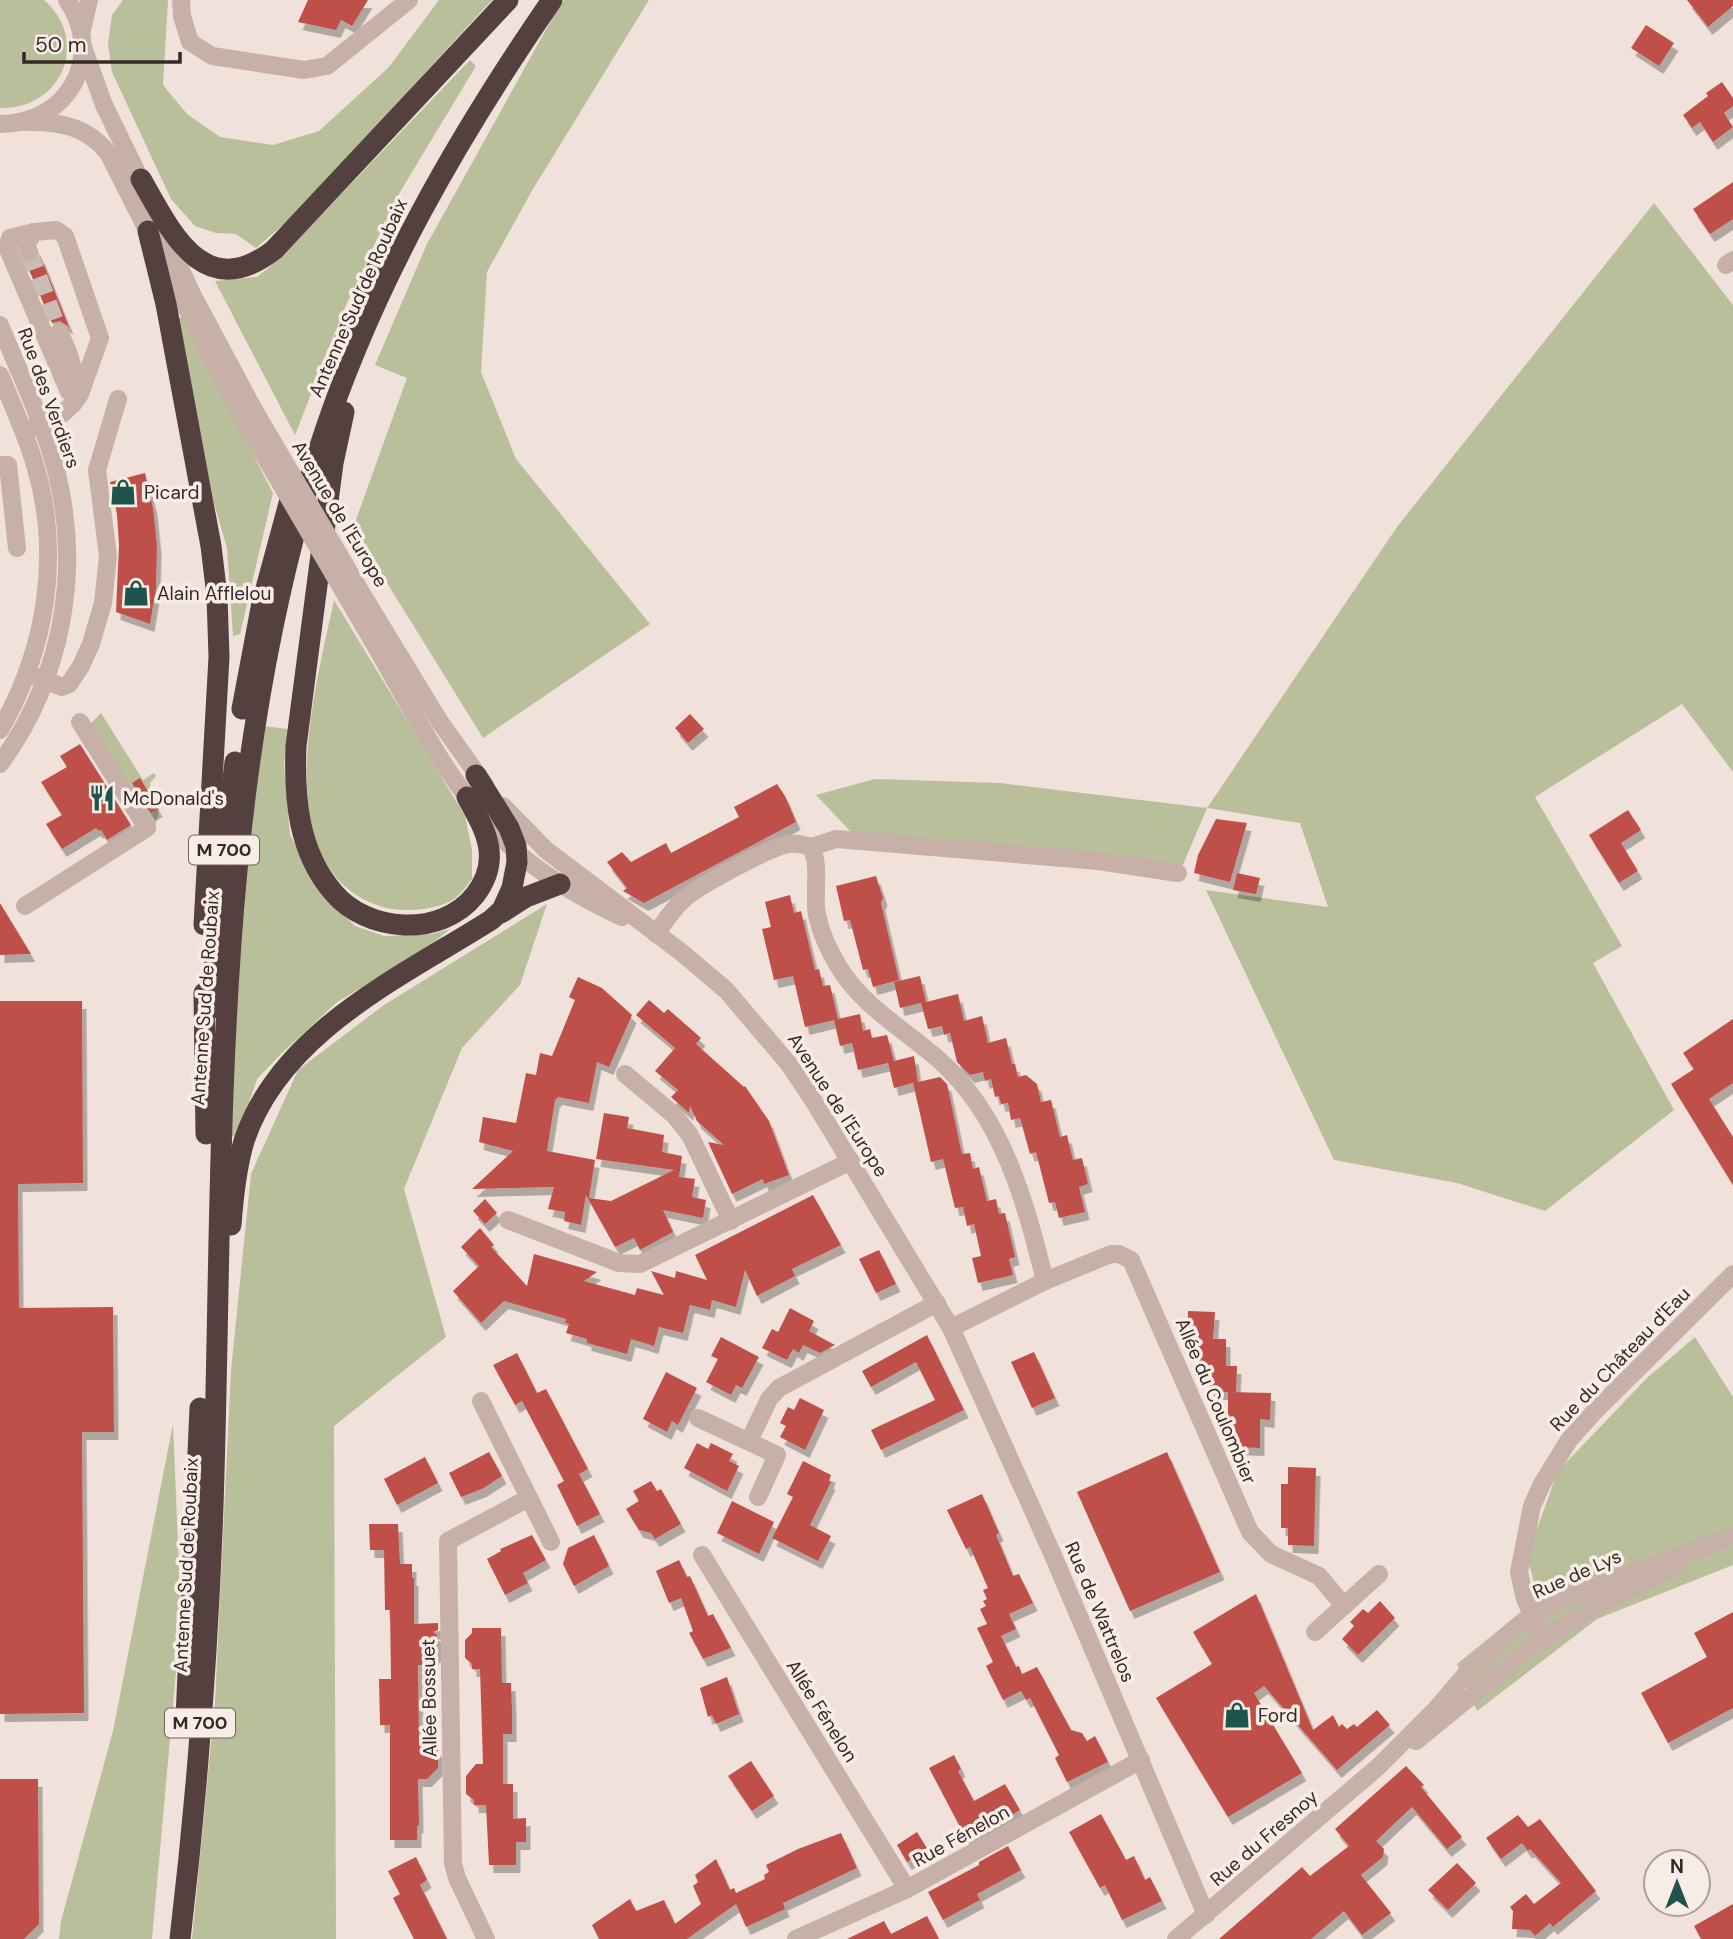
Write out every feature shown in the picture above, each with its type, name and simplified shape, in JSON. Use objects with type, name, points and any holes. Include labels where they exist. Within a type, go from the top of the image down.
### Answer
[{"type":"highway","points":[[141,179],[171,232],[194,258],[215,268],[228,270],[250,266],[274,250],[508,0]]},
{"type":"highway","name":"Antenne Sud de Roubaix","points":[[166,1939],[184,1766],[200,1426],[206,1134],[214,956],[231,789],[254,639],[281,525],[336,360],[382,257],[441,145],[536,0]]},
{"type":"highway","name":"Antenne Sud de Roubaix","points":[[180,1939],[206,1639],[213,1506],[225,1017],[233,908],[252,736],[278,599],[312,473],[341,386],[391,271],[452,156],[552,0]]},
{"type":"highway","points":[[148,231],[171,327],[211,546],[217,596],[219,657],[204,896],[206,1134]]},
{"type":"highway","points":[[391,271],[346,406],[333,463],[296,746],[295,791],[299,818],[311,858],[340,899],[361,914],[377,920],[415,925],[430,923],[460,909],[486,876],[489,865],[487,839],[467,797]]},
{"type":"highway","points":[[476,775],[514,837],[517,852],[512,888],[502,910],[491,920]]},
{"type":"highway","points":[[215,1391],[228,1302],[236,1179],[245,1139],[262,1102],[279,1076],[302,1048],[354,1006],[526,897],[560,884]]},
{"type":"street","name":"Avenue de l'Europe","points":[[67,0],[79,21],[104,105],[249,414],[434,713],[476,775],[546,849],[714,979],[740,1004],[788,1063],[851,1161],[951,1328]]},
{"type":"street","points":[[0,139],[12,123],[48,112],[66,95],[79,73],[83,18],[89,0]]},
{"type":"street","points":[[181,0],[182,16],[190,42],[212,56],[304,70],[327,66],[410,0]]},
{"type":"street","name":"Avenue de l'Europe","points":[[12,123],[60,123],[84,132],[94,138],[115,164],[148,231],[372,640],[467,797],[517,852],[560,884],[656,934]]},
{"type":"street","points":[[21,426],[62,414],[72,404],[80,394],[100,338],[65,236],[56,230],[10,237],[7,247],[69,392]]},
{"type":"street","points":[[29,252],[26,245],[34,232]]},
{"type":"street","name":"Rue des Verdiers","points":[[0,325],[51,454],[60,490],[67,561],[63,615],[45,681],[21,734],[0,764]]},
{"type":"street","points":[[38,420],[60,404],[73,384],[70,355],[60,332]]},
{"type":"street","points":[[70,355],[84,359],[94,355]]},
{"type":"street","name":"Rue des Verdiers","points":[[0,374],[21,426],[41,491],[48,544],[47,594],[43,620],[27,674],[0,730]]},
{"type":"street","points":[[27,674],[62,687],[69,684],[91,644],[103,603],[108,556],[97,470],[118,399]]},
{"type":"street","points":[[0,465],[8,465],[17,548]]},
{"type":"street","points":[[25,906],[147,828],[80,722]]},
{"type":"street","points":[[656,934],[685,897],[709,883],[781,846],[802,844],[810,847],[836,839],[1098,861],[1178,873]]},
{"type":"street","points":[[810,847],[815,861],[818,916],[827,945],[842,971],[861,994],[939,1060],[969,1092],[983,1112],[1017,1179],[1045,1281]]},
{"type":"street","points":[[625,1074],[690,1135],[731,1221]]},
{"type":"street","points":[[508,1220],[619,1263],[649,1261],[851,1161]]},
{"type":"street","name":"Allée du Coulombier","points":[[951,1328],[1045,1281],[1111,1254],[1119,1254],[1130,1260],[1250,1532],[1272,1554],[1319,1576],[1344,1606]]},
{"type":"street","name":"Rue du Château d'Eau","points":[[1544,1638],[1521,1587],[1519,1572],[1520,1556],[1532,1506],[1554,1461],[1595,1411],[1733,1274]]},
{"type":"street","points":[[748,1441],[769,1399],[779,1388],[937,1303]]},
{"type":"street","name":"Rue de Wattrelos","points":[[951,1328],[1052,1553],[1206,1915]]},
{"type":"street","points":[[481,1401],[551,1542]]},
{"type":"street","points":[[698,1418],[777,1455],[758,1497]]},
{"type":"street","name":"Allée Bossuet","points":[[486,1939],[457,1878],[453,1863],[448,1541],[529,1498]]},
{"type":"street","name":"Rue de Lys","points":[[1434,1720],[1471,1668],[1533,1616],[1589,1588],[1733,1539]]},
{"type":"street","name":"Rue de Lys","points":[[1434,1720],[1544,1638],[1630,1588],[1733,1539]]},
{"type":"street","name":"Allée Fénelon","points":[[702,1555],[907,1889]]},
{"type":"street","points":[[1315,1632],[1379,1574]]},
{"type":"street","name":"Rue du Fresnoy","points":[[1176,1939],[1434,1720]]},
{"type":"street","name":"Rue Fénelon","points":[[796,1939],[907,1889],[1141,1760]]},
{"type":"green space","points":[[0,0],[44,0],[58,16],[66,34],[67,53],[53,86],[39,98],[21,106],[0,108]]},
{"type":"green space","points":[[123,0],[168,0],[163,85],[187,114],[220,137],[273,145],[319,131],[389,67],[439,0],[492,0],[292,217],[256,248],[236,234],[216,233],[195,226],[171,199],[112,72],[108,44],[112,15]]},
{"type":"green space","points":[[564,0],[649,0],[533,189],[487,272],[481,372],[516,459],[650,624],[483,738],[353,528],[407,378],[375,365],[427,244]]},
{"type":"green space","points":[[470,60],[476,66],[400,192],[345,307],[295,435],[215,281],[257,277],[278,260]]},
{"type":"green space","points":[[1654,203],[1733,305],[1733,772],[1682,704],[1535,797],[1622,946],[1593,963],[1674,1110],[1545,1211],[1457,1183],[1334,1160],[1206,890],[1328,907],[1300,823],[1207,808],[1397,527]]},
{"type":"green space","points":[[182,317],[273,493],[240,634],[233,636],[227,548],[214,503],[178,319]]},
{"type":"green space","points":[[334,600],[465,816],[472,850],[472,879],[457,897],[439,906],[412,910],[387,908],[348,889],[323,858],[311,819],[307,774],[317,680]]},
{"type":"green space","points":[[101,713],[143,780],[154,773],[156,776],[150,783],[150,792],[159,809],[155,828],[89,725]]},
{"type":"green space","points":[[263,726],[288,729],[284,765],[290,835],[323,895],[355,926],[384,936],[432,934],[450,929],[428,947],[336,1003],[282,1053],[257,1079],[237,1137],[227,1135],[244,870]]},
{"type":"green space","points":[[875,779],[1000,783],[1207,808],[1182,867],[852,833],[816,795]]},
{"type":"green space","points":[[547,904],[520,985],[462,1048],[404,1189],[446,1337],[334,1426],[336,1939],[192,1939],[215,1702],[231,1370],[251,1174],[298,1070],[384,1005]]},
{"type":"green space","points":[[1695,1337],[1733,1397],[1733,1565],[1597,1619],[1477,1711],[1457,1664],[1538,1598],[1527,1556],[1558,1471],[1647,1378]]},
{"type":"green space","points":[[173,1424],[181,1617],[152,1939],[59,1939],[61,1921],[113,1731]]},
{"type":"building","points":[[308,0],[368,0],[352,26],[341,20],[336,30],[298,22]]},
{"type":"building","points":[[1687,0],[1733,0],[1733,6],[1708,27]]},
{"type":"building","points":[[1646,25],[1674,43],[1659,66],[1631,48]]},
{"type":"building","points":[[1722,82],[1733,98],[1733,106],[1724,113],[1733,127],[1713,142],[1700,122],[1692,128],[1683,115]]},
{"type":"building","points":[[1733,182],[1733,219],[1710,234],[1693,209]]},
{"type":"building","points":[[40,255],[69,327],[60,321],[52,323],[26,263],[34,262]]},
{"type":"building","points":[[145,473],[153,508],[157,545],[156,588],[150,624],[116,612],[119,545],[117,514],[110,482]]},
{"type":"building","points":[[690,714],[704,729],[688,743],[675,728]]},
{"type":"building","points":[[80,744],[131,825],[107,840],[101,830],[96,828],[62,849],[46,824],[62,815],[41,782],[67,767],[60,756]]},
{"type":"building","points":[[140,778],[158,809],[151,813],[132,783]]},
{"type":"building","points":[[777,784],[796,822],[644,903],[623,891],[627,888],[607,862],[622,852],[631,862],[666,843],[671,853],[739,817],[734,807]]},
{"type":"building","points":[[1628,810],[1641,830],[1621,843],[1638,871],[1619,883],[1589,835]]},
{"type":"building","points":[[1216,819],[1247,823],[1230,882],[1194,873],[1198,855]]},
{"type":"building","points":[[1237,873],[1260,878],[1256,894],[1233,890]]},
{"type":"building","points":[[876,876],[899,980],[873,987],[868,969],[863,970],[850,920],[844,921],[836,886]]},
{"type":"building","points":[[790,895],[794,913],[801,911],[815,970],[819,969],[823,986],[830,985],[838,1019],[860,1014],[863,1031],[870,1029],[872,1038],[887,1035],[894,1061],[914,1056],[918,1082],[940,1077],[947,1084],[962,1154],[970,1153],[973,1169],[979,1167],[987,1201],[996,1199],[999,1214],[1005,1213],[1015,1257],[1009,1259],[1013,1275],[978,1283],[972,1258],[981,1256],[974,1224],[967,1226],[963,1207],[955,1208],[943,1159],[931,1162],[913,1083],[894,1088],[888,1063],[858,1070],[852,1043],[840,1046],[834,1020],[805,1027],[793,976],[774,980],[762,929],[771,927],[765,902]]},
{"type":"building","points":[[0,903],[31,954],[0,955]]},
{"type":"building","points":[[920,976],[926,1002],[958,994],[964,1021],[982,1016],[988,1043],[1006,1038],[1018,1077],[1026,1075],[1037,1084],[1041,1102],[1051,1100],[1060,1137],[1067,1135],[1073,1160],[1082,1158],[1088,1184],[1079,1187],[1085,1212],[1059,1218],[1055,1202],[1049,1203],[1036,1152],[1030,1154],[1020,1118],[1011,1120],[1008,1103],[1001,1104],[999,1096],[995,1097],[991,1079],[985,1081],[983,1072],[970,1075],[957,1062],[950,1033],[944,1035],[942,1026],[928,1029],[921,1003],[900,1008],[894,982]]},
{"type":"building","points":[[578,977],[602,988],[632,1015],[609,1067],[597,1062],[589,1103],[558,1097],[555,1100],[547,1151],[595,1160],[589,1198],[611,1201],[674,1170],[596,1159],[604,1113],[629,1117],[627,1128],[664,1135],[662,1152],[682,1156],[679,1177],[695,1179],[692,1197],[706,1200],[703,1218],[663,1210],[673,1232],[640,1250],[634,1238],[615,1247],[586,1195],[581,1225],[564,1221],[565,1212],[548,1209],[554,1187],[472,1189],[513,1151],[479,1142],[483,1117],[516,1123],[526,1073],[536,1075],[540,1053],[552,1056],[575,1000],[569,997]]},
{"type":"building","points":[[649,1000],[664,1013],[668,1009],[701,1038],[696,1044],[745,1086],[769,1121],[789,1175],[764,1184],[763,1179],[732,1194],[708,1142],[724,1145],[697,1121],[690,1106],[689,1113],[671,1097],[678,1090],[655,1071],[675,1048],[636,1015]]},
{"type":"building","points":[[0,1001],[82,1001],[83,1183],[18,1184],[19,1308],[113,1307],[114,1432],[82,1432],[84,1713],[0,1714]]},
{"type":"building","points":[[1733,1019],[1733,1083],[1709,1099],[1733,1137],[1733,1185],[1671,1084],[1694,1069],[1683,1053]]},
{"type":"building","points":[[813,1195],[841,1245],[792,1269],[795,1276],[757,1296],[745,1270],[736,1307],[712,1300],[710,1310],[690,1305],[683,1333],[659,1327],[654,1346],[631,1339],[627,1354],[587,1343],[587,1339],[566,1333],[569,1324],[565,1323],[566,1319],[504,1301],[481,1323],[453,1291],[479,1266],[461,1247],[480,1228],[494,1245],[491,1247],[527,1286],[534,1254],[597,1272],[584,1281],[635,1295],[637,1288],[664,1295],[651,1271],[675,1278],[676,1271],[707,1280],[695,1255]]},
{"type":"building","points":[[485,1199],[497,1213],[485,1224],[473,1211]]},
{"type":"building","points":[[879,1250],[896,1284],[876,1293],[859,1259]]},
{"type":"building","points":[[790,1308],[814,1321],[809,1331],[835,1345],[820,1353],[803,1345],[799,1353],[793,1349],[787,1360],[762,1348],[772,1329],[778,1332]]},
{"type":"building","points":[[1188,1311],[1215,1312],[1213,1339],[1226,1339],[1226,1366],[1237,1366],[1236,1392],[1209,1392],[1210,1375],[1204,1375],[1204,1365],[1199,1365],[1200,1347],[1194,1347],[1194,1338],[1187,1337]]},
{"type":"building","points":[[927,1335],[964,1410],[881,1450],[871,1430],[935,1400],[916,1362],[871,1387],[862,1371]]},
{"type":"building","points":[[721,1337],[759,1357],[742,1388],[736,1385],[731,1395],[706,1382],[718,1359],[711,1356]]},
{"type":"building","points":[[1034,1352],[1055,1398],[1032,1408],[1011,1362]]},
{"type":"building","points":[[517,1353],[537,1393],[546,1389],[588,1469],[579,1474],[600,1514],[577,1526],[557,1485],[564,1481],[522,1401],[515,1405],[493,1365]]},
{"type":"building","points":[[666,1372],[697,1388],[678,1425],[672,1421],[667,1432],[643,1419]]},
{"type":"building","points":[[1228,1392],[1271,1393],[1270,1420],[1260,1419],[1260,1448],[1234,1447],[1235,1426],[1228,1426]]},
{"type":"building","points":[[800,1398],[824,1410],[805,1450],[780,1437],[786,1426],[780,1423],[788,1407],[794,1410]]},
{"type":"building","points":[[697,1443],[708,1449],[711,1443],[733,1454],[729,1461],[739,1466],[727,1491],[684,1468]]},
{"type":"building","points":[[489,1452],[502,1476],[482,1489],[461,1497],[449,1473]]},
{"type":"building","points":[[1167,1452],[1220,1572],[1130,1611],[1077,1492]]},
{"type":"building","points":[[425,1457],[438,1483],[397,1505],[384,1479]]},
{"type":"building","points":[[803,1461],[831,1475],[831,1482],[810,1525],[831,1536],[818,1561],[772,1538],[793,1497],[787,1494]]},
{"type":"building","points":[[1288,1467],[1316,1468],[1314,1546],[1288,1545],[1288,1528],[1281,1528],[1281,1484],[1288,1484]]},
{"type":"building","points":[[651,1481],[657,1491],[661,1489],[681,1524],[655,1539],[651,1533],[639,1530],[626,1509],[639,1501],[633,1491]]},
{"type":"building","points":[[982,1494],[999,1533],[996,1535],[1013,1576],[1019,1574],[1033,1603],[1009,1614],[1016,1629],[1001,1636],[1016,1667],[1019,1666],[1022,1674],[1037,1667],[1071,1730],[1082,1733],[1087,1741],[1095,1736],[1108,1762],[1067,1782],[1055,1758],[1059,1755],[1030,1698],[1026,1700],[1021,1691],[1003,1700],[986,1666],[993,1662],[977,1628],[987,1624],[980,1609],[986,1606],[983,1601],[987,1599],[983,1590],[988,1588],[970,1547],[966,1549],[947,1510]]},
{"type":"building","points":[[732,1501],[774,1522],[759,1554],[717,1533]]},
{"type":"building","points":[[369,1524],[398,1524],[400,1564],[412,1564],[414,1624],[438,1623],[438,1630],[433,1632],[437,1635],[437,1653],[427,1665],[418,1665],[419,1739],[426,1739],[438,1750],[438,1768],[427,1779],[418,1779],[417,1840],[390,1840],[390,1725],[380,1725],[379,1679],[391,1679],[390,1610],[385,1610],[384,1550],[370,1550]]},
{"type":"building","points":[[532,1535],[546,1560],[523,1573],[528,1583],[505,1595],[487,1559],[501,1551],[500,1549]]},
{"type":"building","points":[[594,1535],[609,1566],[574,1586],[563,1564],[568,1548]]},
{"type":"building","points":[[679,1560],[687,1577],[690,1576],[708,1616],[713,1614],[731,1648],[703,1659],[689,1633],[693,1631],[681,1598],[669,1603],[656,1571]]},
{"type":"building","name":"Ford","points":[[1256,1594],[1313,1730],[1333,1715],[1339,1727],[1342,1724],[1347,1729],[1354,1724],[1357,1727],[1377,1710],[1390,1725],[1337,1770],[1264,1686],[1254,1693],[1302,1773],[1228,1817],[1156,1698],[1212,1664],[1193,1632]]},
{"type":"building","points":[[1380,1601],[1395,1618],[1358,1655],[1342,1639],[1354,1626],[1350,1622],[1363,1609],[1368,1613]]},
{"type":"building","points":[[1733,1612],[1733,1708],[1668,1743],[1641,1693],[1707,1657],[1694,1633]]},
{"type":"building","points":[[472,1628],[501,1628],[502,1683],[511,1683],[512,1709],[512,1734],[503,1734],[503,1784],[513,1784],[513,1819],[526,1818],[526,1842],[516,1842],[516,1865],[489,1865],[486,1805],[474,1805],[474,1800],[466,1794],[466,1776],[476,1764],[483,1764],[480,1669],[472,1669],[472,1664],[465,1658],[465,1640],[472,1633]]},
{"type":"building","points":[[727,1677],[739,1714],[716,1724],[712,1715],[708,1717],[700,1688]]},
{"type":"building","points":[[954,1755],[961,1769],[958,1771],[974,1801],[1005,1784],[1020,1810],[968,1842],[929,1768]]},
{"type":"building","points":[[751,1761],[774,1796],[752,1811],[728,1776]]},
{"type":"building","points":[[1406,1766],[1424,1785],[1421,1787],[1462,1837],[1447,1849],[1412,1807],[1376,1841],[1384,1849],[1383,1857],[1361,1875],[1391,1913],[1362,1935],[1344,1911],[1311,1939],[1219,1939],[1302,1867],[1310,1876],[1349,1846],[1335,1829]]},
{"type":"building","points":[[0,1779],[38,1779],[39,1924],[24,1939],[0,1939]]},
{"type":"building","points":[[1101,1814],[1126,1860],[1134,1856],[1145,1880],[1150,1877],[1162,1901],[1122,1920],[1105,1885],[1100,1888],[1069,1832]]},
{"type":"building","points":[[1518,1815],[1528,1827],[1540,1819],[1596,1891],[1553,1927],[1550,1923],[1535,1936],[1530,1930],[1512,1929],[1513,1911],[1510,1907],[1526,1894],[1534,1904],[1561,1883],[1522,1843],[1501,1859],[1486,1838]]},
{"type":"building","points":[[917,1832],[928,1850],[907,1862],[897,1845]]},
{"type":"building","points":[[841,1833],[857,1868],[783,1903],[785,1909],[746,1927],[736,1904],[687,1939],[599,1939],[592,1925],[630,1899],[636,1911],[664,1900],[675,1924],[701,1904],[693,1886],[698,1882],[695,1875],[716,1859],[730,1890],[734,1888],[736,1893],[765,1879],[764,1875],[769,1872],[766,1865],[798,1849]]},
{"type":"building","points":[[1008,1846],[1021,1870],[977,1894],[980,1900],[943,1920],[928,1892]]},
{"type":"building","points":[[416,1857],[427,1880],[420,1885],[447,1939],[414,1939],[393,1898],[400,1894],[388,1871]]},
{"type":"building","points":[[1457,1863],[1476,1883],[1448,1910],[1428,1890]]},
{"type":"building","points":[[1733,1904],[1733,1939],[1701,1939],[1694,1926]]},
{"type":"building","points":[[927,1916],[939,1939],[847,1939],[884,1921],[891,1934]]},
{"type":"tunnel","points":[[29,252],[59,332]]},
{"type":"place","name":"Picard","points":[[123,492]]},
{"type":"place","name":"Alain Afflelou","points":[[136,593]]},
{"type":"place","name":"McDonald's","points":[[102,798]]},
{"type":"place","name":"Ford","points":[[1237,1715]]}]
